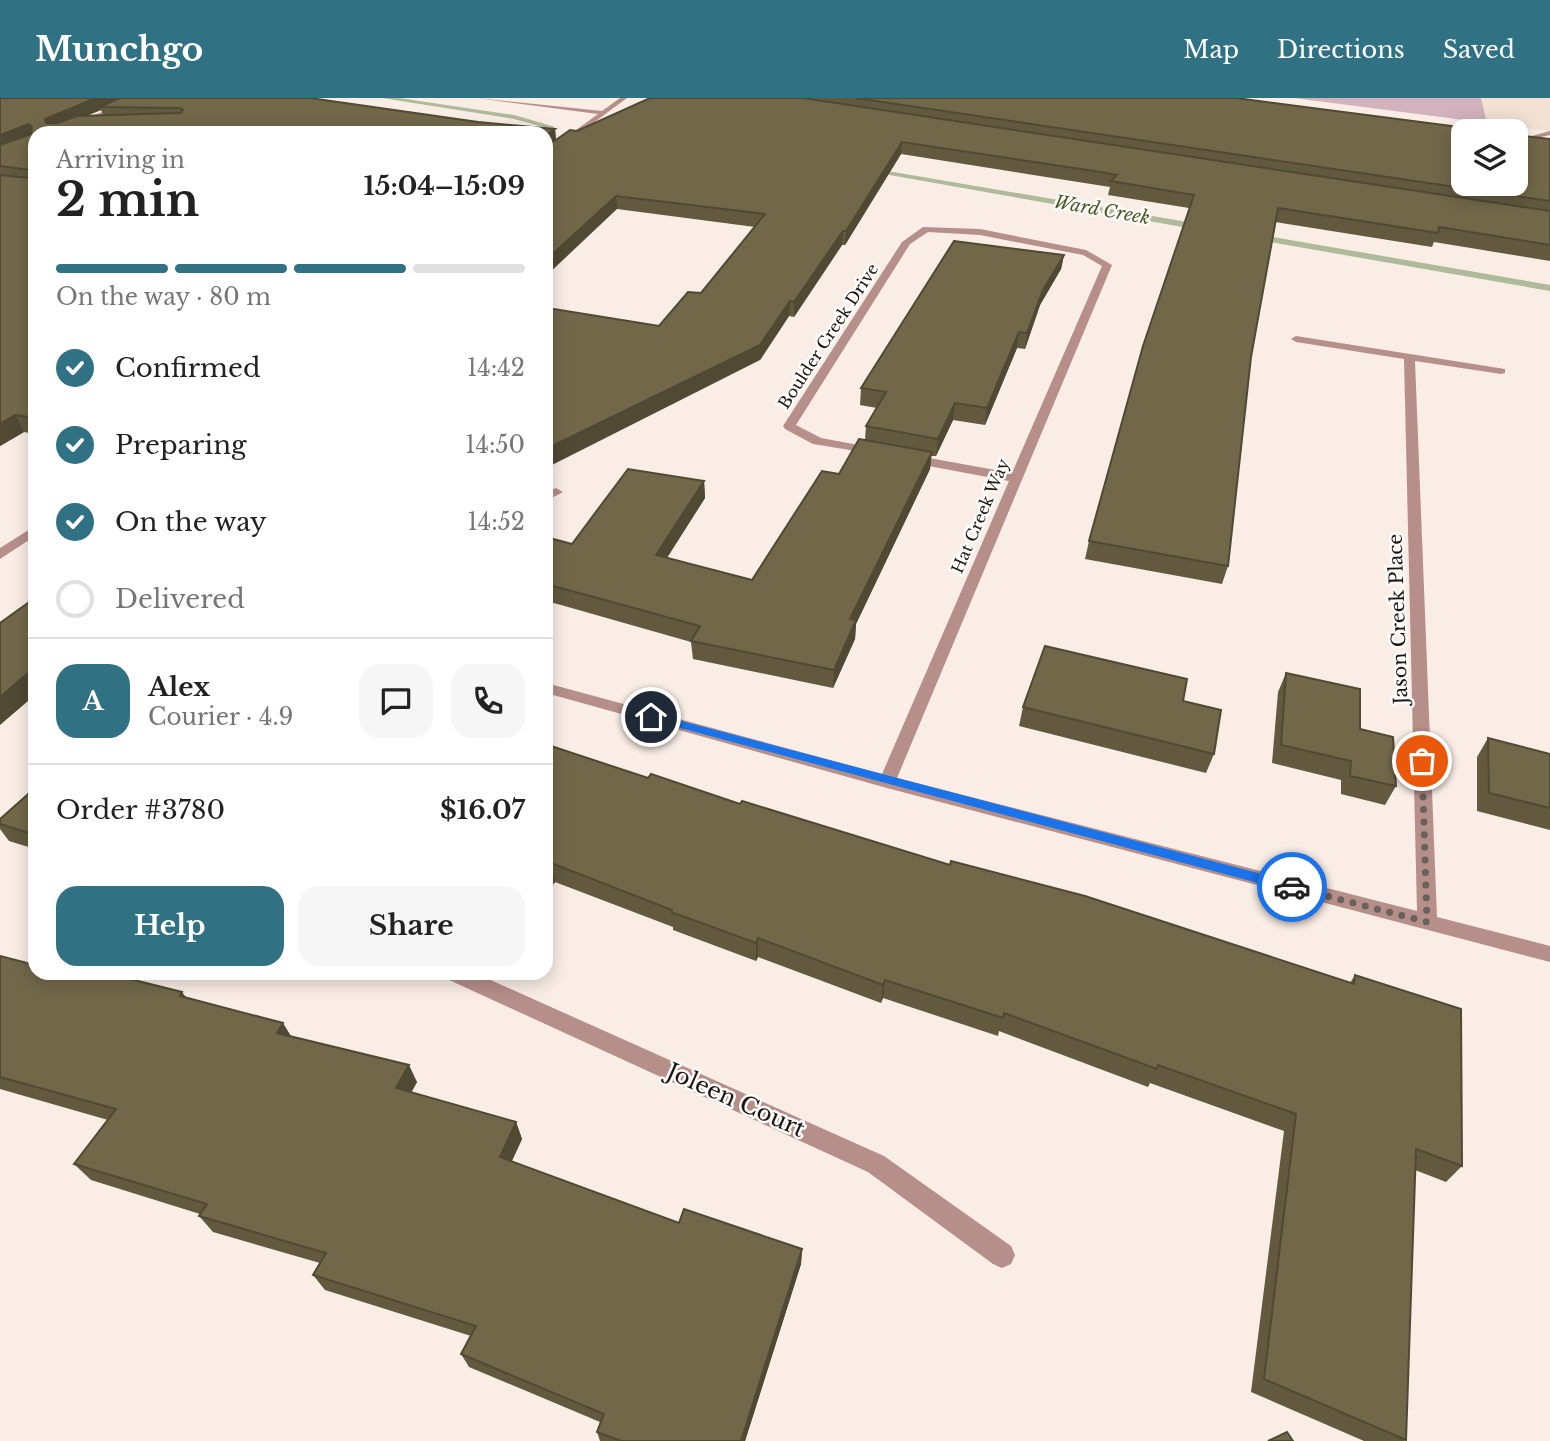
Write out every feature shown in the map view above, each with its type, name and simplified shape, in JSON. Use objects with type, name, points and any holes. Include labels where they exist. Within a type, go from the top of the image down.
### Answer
[{"type":"street","points":[[73,126],[142,98]]},
{"type":"street","points":[[480,98],[604,113]]},
{"type":"street","points":[[553,151],[624,98]]},
{"type":"street","points":[[81,123],[103,123]]},
{"type":"street","points":[[1550,133],[1528,137],[1550,140]]},
{"type":"street","name":"Boulder Creek Drive","points":[[883,454],[817,441],[789,426],[907,242],[926,229],[980,232],[1086,253],[1107,265]]},
{"type":"street","name":"Hat Creek Way","points":[[887,782],[1107,265]]},
{"type":"street","points":[[1296,339],[1501,371]]},
{"type":"street","name":"Jason Creek Place","points":[[1409,357],[1427,922]]},
{"type":"street","points":[[896,456],[1016,478]]},
{"type":"street","points":[[0,555],[28,535]]},
{"type":"street","points":[[16,544],[28,547]]},
{"type":"street","points":[[553,690],[887,782],[1550,954]]},
{"type":"street","name":"Joleen Court","points":[[469,980],[876,1164],[1002,1255]]},
{"type":"shaded area","points":[[1294,98],[1481,98],[1486,119],[1456,119]]},
{"type":"shaded area","points":[[1481,98],[1550,98],[1550,131],[1528,128],[1528,119],[1486,119]]},
{"type":"building","points":[[0,98],[96,98],[45,119],[46,123],[57,123],[77,116],[180,113],[183,110],[100,107],[120,98],[310,98],[522,126],[29,124],[0,135]]},
{"type":"building","points":[[650,98],[803,98],[1550,211],[1550,245],[1439,227],[1438,233],[1278,208],[1251,357],[1228,566],[1089,541],[1143,346],[1194,195],[1111,181],[1117,175],[902,142],[846,231],[843,231],[794,302],[790,301],[760,345],[553,446],[553,310],[659,326],[688,292],[701,293],[765,214],[616,196],[553,254],[553,142],[570,130],[577,131]]},
{"type":"building","points":[[856,98],[1236,98],[1451,126],[1451,186]]},
{"type":"building","points":[[28,135],[28,170],[0,166],[0,145]]},
{"type":"building","points":[[1528,136],[1550,139],[1550,201],[1516,196],[1528,196]]},
{"type":"building","points":[[0,175],[28,178],[28,417],[15,415],[0,424]]},
{"type":"building","points":[[954,241],[1064,255],[1043,290],[1027,333],[1019,332],[987,408],[955,403],[938,439],[866,426],[886,392],[861,388]]},
{"type":"building","points":[[859,439],[932,452],[850,619],[856,620],[834,670],[691,641],[700,626],[553,586],[553,539],[572,544],[628,469],[704,481],[656,555],[752,580],[822,471],[839,474]]},
{"type":"building","points":[[28,603],[28,673],[0,697],[0,623]]},
{"type":"building","points":[[1045,646],[1187,679],[1183,701],[1221,710],[1214,754],[1023,707]]},
{"type":"building","points":[[1286,673],[1360,689],[1360,729],[1393,737],[1396,786],[1350,776],[1351,761],[1281,745]]},
{"type":"building","points":[[1488,738],[1550,754],[1550,808],[1489,793]]},
{"type":"building","points":[[553,747],[648,778],[651,774],[740,804],[742,801],[950,865],[951,861],[1085,896],[1354,984],[1355,975],[1461,1009],[1462,1166],[1416,1149],[1406,1440],[1264,1379],[1296,1114],[1158,1065],[1157,1069],[1004,1013],[1003,1018],[885,980],[883,985],[758,938],[756,943],[671,912],[672,910],[553,864]]},
{"type":"building","points":[[28,794],[28,833],[0,824],[0,819]]},
{"type":"building","points":[[0,956],[28,963],[28,980],[134,980],[182,992],[180,996],[283,1023],[277,1033],[409,1065],[396,1088],[516,1122],[500,1157],[679,1223],[684,1209],[802,1249],[741,1441],[621,1441],[597,1432],[604,1414],[461,1354],[476,1326],[313,1275],[326,1253],[199,1216],[207,1204],[74,1164],[116,1109],[0,1077]]},
{"type":"building","points":[[1287,1432],[1293,1441],[1268,1441]]},
{"type":"waterway","name":"Ward Creek","points":[[385,98],[514,117],[547,126]]},
{"type":"waterway","name":"Ward Creek","points":[[867,169],[1205,228]]},
{"type":"waterway","name":"Ward Creek","points":[[1250,236],[1550,288]]},
{"type":"way so far","points":[[1292,887],[1427,922],[1422,761]]},
{"type":"route","points":[[651,717],[887,782],[1292,887]]}]
